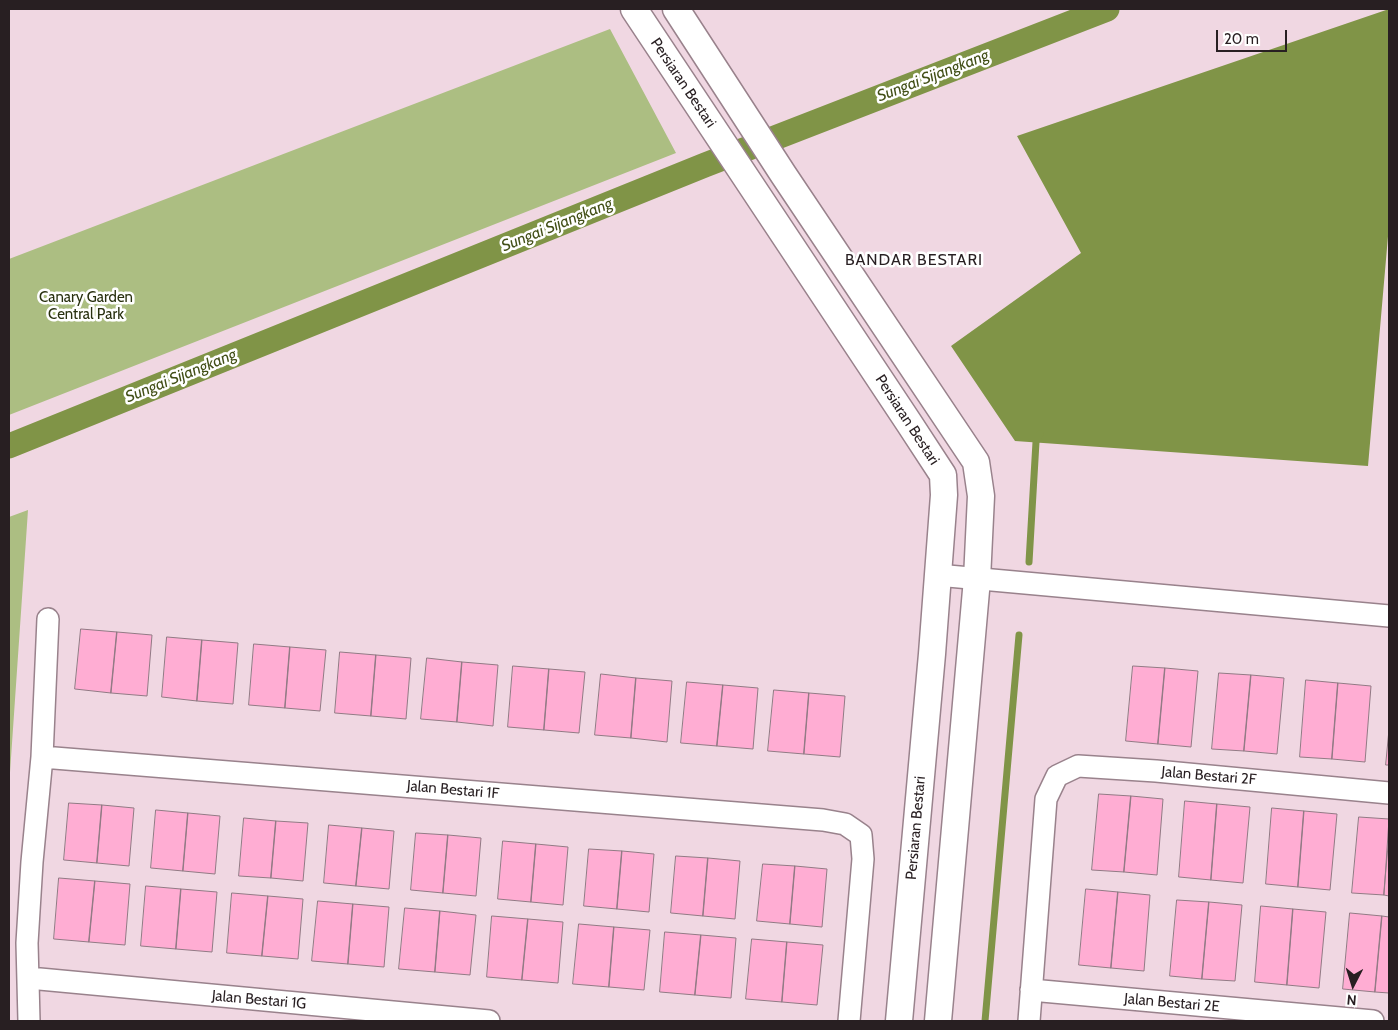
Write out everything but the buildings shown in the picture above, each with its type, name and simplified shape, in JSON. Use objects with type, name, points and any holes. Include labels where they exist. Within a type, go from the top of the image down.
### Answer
[{"type":"street","name":"Persiaran Bestari","points":[[634,9],[943,476],[944,495],[899,1021]]},
{"type":"street","points":[[676,9],[783,174],[976,462],[981,496],[976,579],[938,1021]]},
{"type":"street","points":[[937,575],[1389,616]]},
{"type":"street","points":[[29,1021],[28,943],[30,889],[42,757],[48,619]]},
{"type":"street","name":"Jalan Bestari 1F","points":[[42,757],[823,820],[845,824],[860,835],[863,858],[849,1021]]},
{"type":"street","name":"Jalan Bestari 2F","points":[[1031,990],[1046,799],[1057,776],[1078,766],[1156,771],[1389,792]]},
{"type":"street","name":"Jalan Bestari 1G","points":[[29,978],[489,1021]]},
{"type":"street","points":[[1029,1021],[1031,990]]},
{"type":"street","name":"Jalan Bestari 2E","points":[[1031,990],[1342,1020],[1373,1021]]},
{"type":"green space","name":"Canary Garden Central Park","points":[[610,29],[676,153],[9,415],[9,259]]},
{"type":"green space","points":[[28,510],[9,787],[9,517]]},
{"type":"shaded area","points":[[1389,9],[1389,225],[1368,466],[1015,441],[951,346],[1081,253],[1017,136]]},
{"type":"waterway","name":"Sungai Sijangkang","points":[[9,446],[705,165],[1107,9]]},
{"type":"waterway","points":[[1029,562],[1036,442],[1040,434]]},
{"type":"waterway","points":[[985,1021],[1019,635]]},
{"type":"district","name":"BANDAR BESTARI","points":[[914,260]]}]
